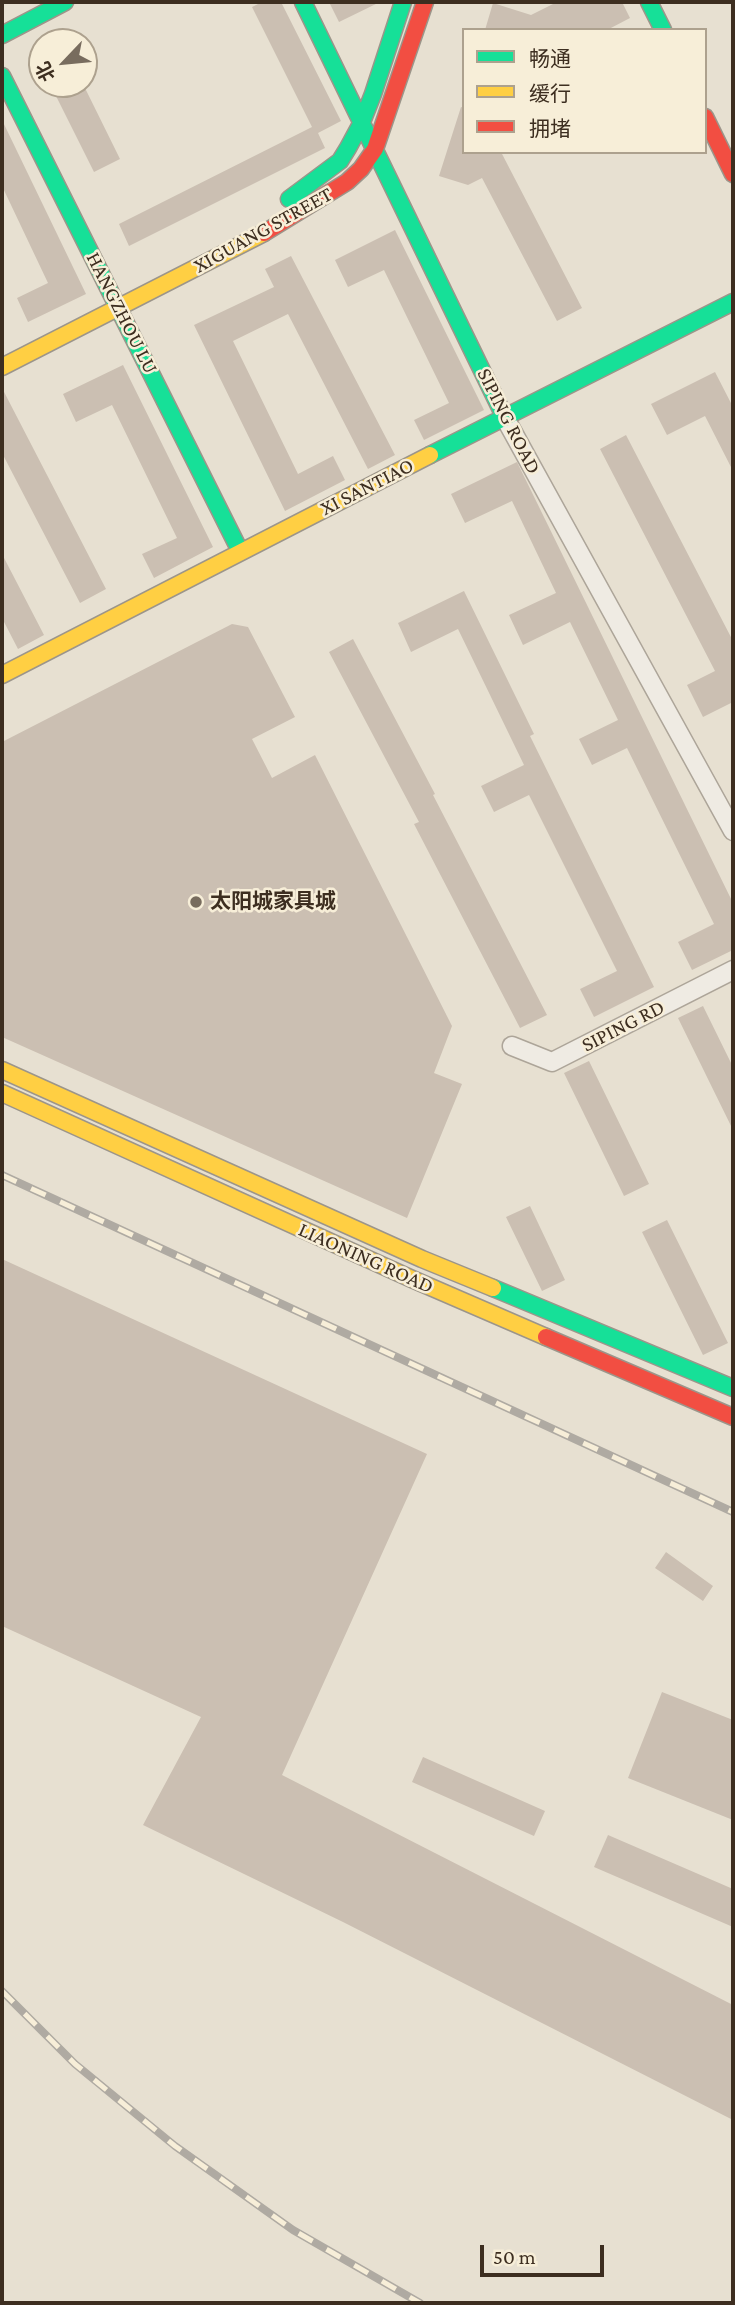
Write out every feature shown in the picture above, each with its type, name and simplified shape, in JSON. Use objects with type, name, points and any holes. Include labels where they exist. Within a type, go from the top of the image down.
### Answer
[{"type":"main road","points":[[2,35],[65,2]]},
{"type":"main road","name":"SIPING ROAD","points":[[303,2],[505,418]]},
{"type":"main road","points":[[76,311],[117,300],[279,207],[340,160],[362,122],[403,2]]},
{"type":"main road","name":"XIGUANG STREET","points":[[2,368],[117,300],[298,214],[347,182],[361,169],[375,149],[425,2]]},
{"type":"main road","points":[[649,2],[662,28]]},
{"type":"main road","name":"HANGZHOU LU","points":[[2,75],[117,300],[240,551]]},
{"type":"main road","points":[[707,121],[733,174]]},
{"type":"main road","name":"XI SANTIAO","points":[[2,675],[240,551],[733,302]]},
{"type":"main road","name":"LIAONING ROAD","points":[[2,1070],[422,1259],[733,1388]]},
{"type":"main road","name":"LIAONING ROAD","points":[[2,1093],[412,1279],[733,1417]]},
{"type":"street","name":"SIPING ROAD","points":[[505,418],[733,831]]},
{"type":"street","name":"SIPING RD","points":[[512,1046],[552,1062],[733,970]]},
{"type":"building","points":[[262,2],[281,2],[341,121],[318,133],[325,148],[129,246],[119,224],[312,127],[252,7]]},
{"type":"building","points":[[329,2],[380,2],[339,22]]},
{"type":"building","points":[[557,2],[622,2],[630,18],[611,28],[486,28],[493,3],[531,15]]},
{"type":"building","points":[[57,98],[90,98],[120,159],[94,172]]},
{"type":"building","points":[[461,107],[462,154],[502,154],[582,308],[557,321],[482,178],[468,185],[439,176]]},
{"type":"building","points":[[2,120],[86,294],[28,322],[17,298],[48,283],[2,186]]},
{"type":"building","points":[[395,230],[484,410],[424,440],[414,420],[449,403],[384,270],[348,287],[335,260]]},
{"type":"building","points":[[291,256],[395,455],[368,469],[288,314],[233,341],[298,474],[333,456],[345,480],[285,511],[194,325],[274,287],[265,269]]},
{"type":"building","points":[[123,365],[213,547],[154,578],[142,554],[177,538],[112,405],[76,422],[63,394]]},
{"type":"building","points":[[715,372],[733,407],[733,471],[705,416],[667,435],[651,404]]},
{"type":"building","points":[[2,388],[106,589],[80,603],[2,453]]},
{"type":"building","points":[[626,435],[733,641],[733,702],[703,717],[687,685],[715,671],[600,449]]},
{"type":"building","points":[[517,462],[733,903],[733,950],[692,970],[678,942],[714,924],[627,748],[592,765],[579,739],[618,720],[570,622],[523,645],[509,615],[556,593],[512,501],[465,523],[451,494]]},
{"type":"building","points":[[2,554],[44,635],[18,649],[2,618]]},
{"type":"building","points":[[464,591],[534,734],[530,736],[654,987],[594,1017],[580,989],[617,971],[529,795],[494,812],[481,786],[524,765],[458,629],[411,652],[398,623]]},
{"type":"building","name":"太阳城家具城","points":[[232,624],[248,627],[295,717],[252,739],[272,778],[315,755],[452,1026],[434,1073],[462,1084],[407,1218],[2,1037],[2,742]]},
{"type":"building","points":[[353,639],[547,1015],[520,1028],[414,824],[419,822],[329,652]]},
{"type":"building","points":[[703,1006],[733,1067],[733,1130],[678,1018]]},
{"type":"building","points":[[589,1061],[649,1184],[624,1196],[564,1073]]},
{"type":"building","points":[[530,1206],[565,1280],[542,1291],[506,1217]]},
{"type":"building","points":[[667,1220],[728,1343],[703,1355],[642,1232]]},
{"type":"building","points":[[2,1259],[427,1454],[282,1775],[733,2005],[733,2120],[343,1922],[143,1825],[201,1717],[2,1626]]},
{"type":"building","points":[[666,1552],[713,1586],[703,1601],[655,1568]]},
{"type":"building","points":[[662,1692],[733,1720],[733,1820],[628,1778]]},
{"type":"building","points":[[423,1757],[545,1811],[534,1836],[412,1782]]},
{"type":"building","points":[[608,1835],[733,1889],[733,1927],[594,1867]]},
{"type":"railway","points":[[2,1175],[733,1512]]},
{"type":"railway","points":[[2,1991],[75,2064],[175,2146],[293,2230],[420,2303]]},
{"type":"traffic: fast","points":[[2,35],[65,2]]},
{"type":"traffic: fast","points":[[303,2],[505,418]]},
{"type":"traffic: fast","points":[[289,199],[340,161],[348,148],[373,94],[403,2]]},
{"type":"traffic: fast","points":[[649,2],[662,28]]},
{"type":"traffic: fast","points":[[2,76],[240,551]]},
{"type":"traffic: fast","points":[[430,455],[733,302]]},
{"type":"traffic: fast","points":[[493,1288],[733,1388]]},
{"type":"traffic: slow","points":[[2,367],[264,233]]},
{"type":"traffic: slow","points":[[2,675],[430,455]]},
{"type":"traffic: slow","points":[[2,1070],[422,1259],[493,1288]]},
{"type":"traffic: slow","points":[[2,1093],[546,1337]]},
{"type":"traffic: jam","points":[[264,233],[347,182],[361,169],[375,149],[425,2]]},
{"type":"traffic: jam","points":[[707,121],[733,174]]},
{"type":"traffic: jam","points":[[546,1337],[733,1417]]},
{"type":"place","name":"太阳城家具城","points":[[196,902]]}]
